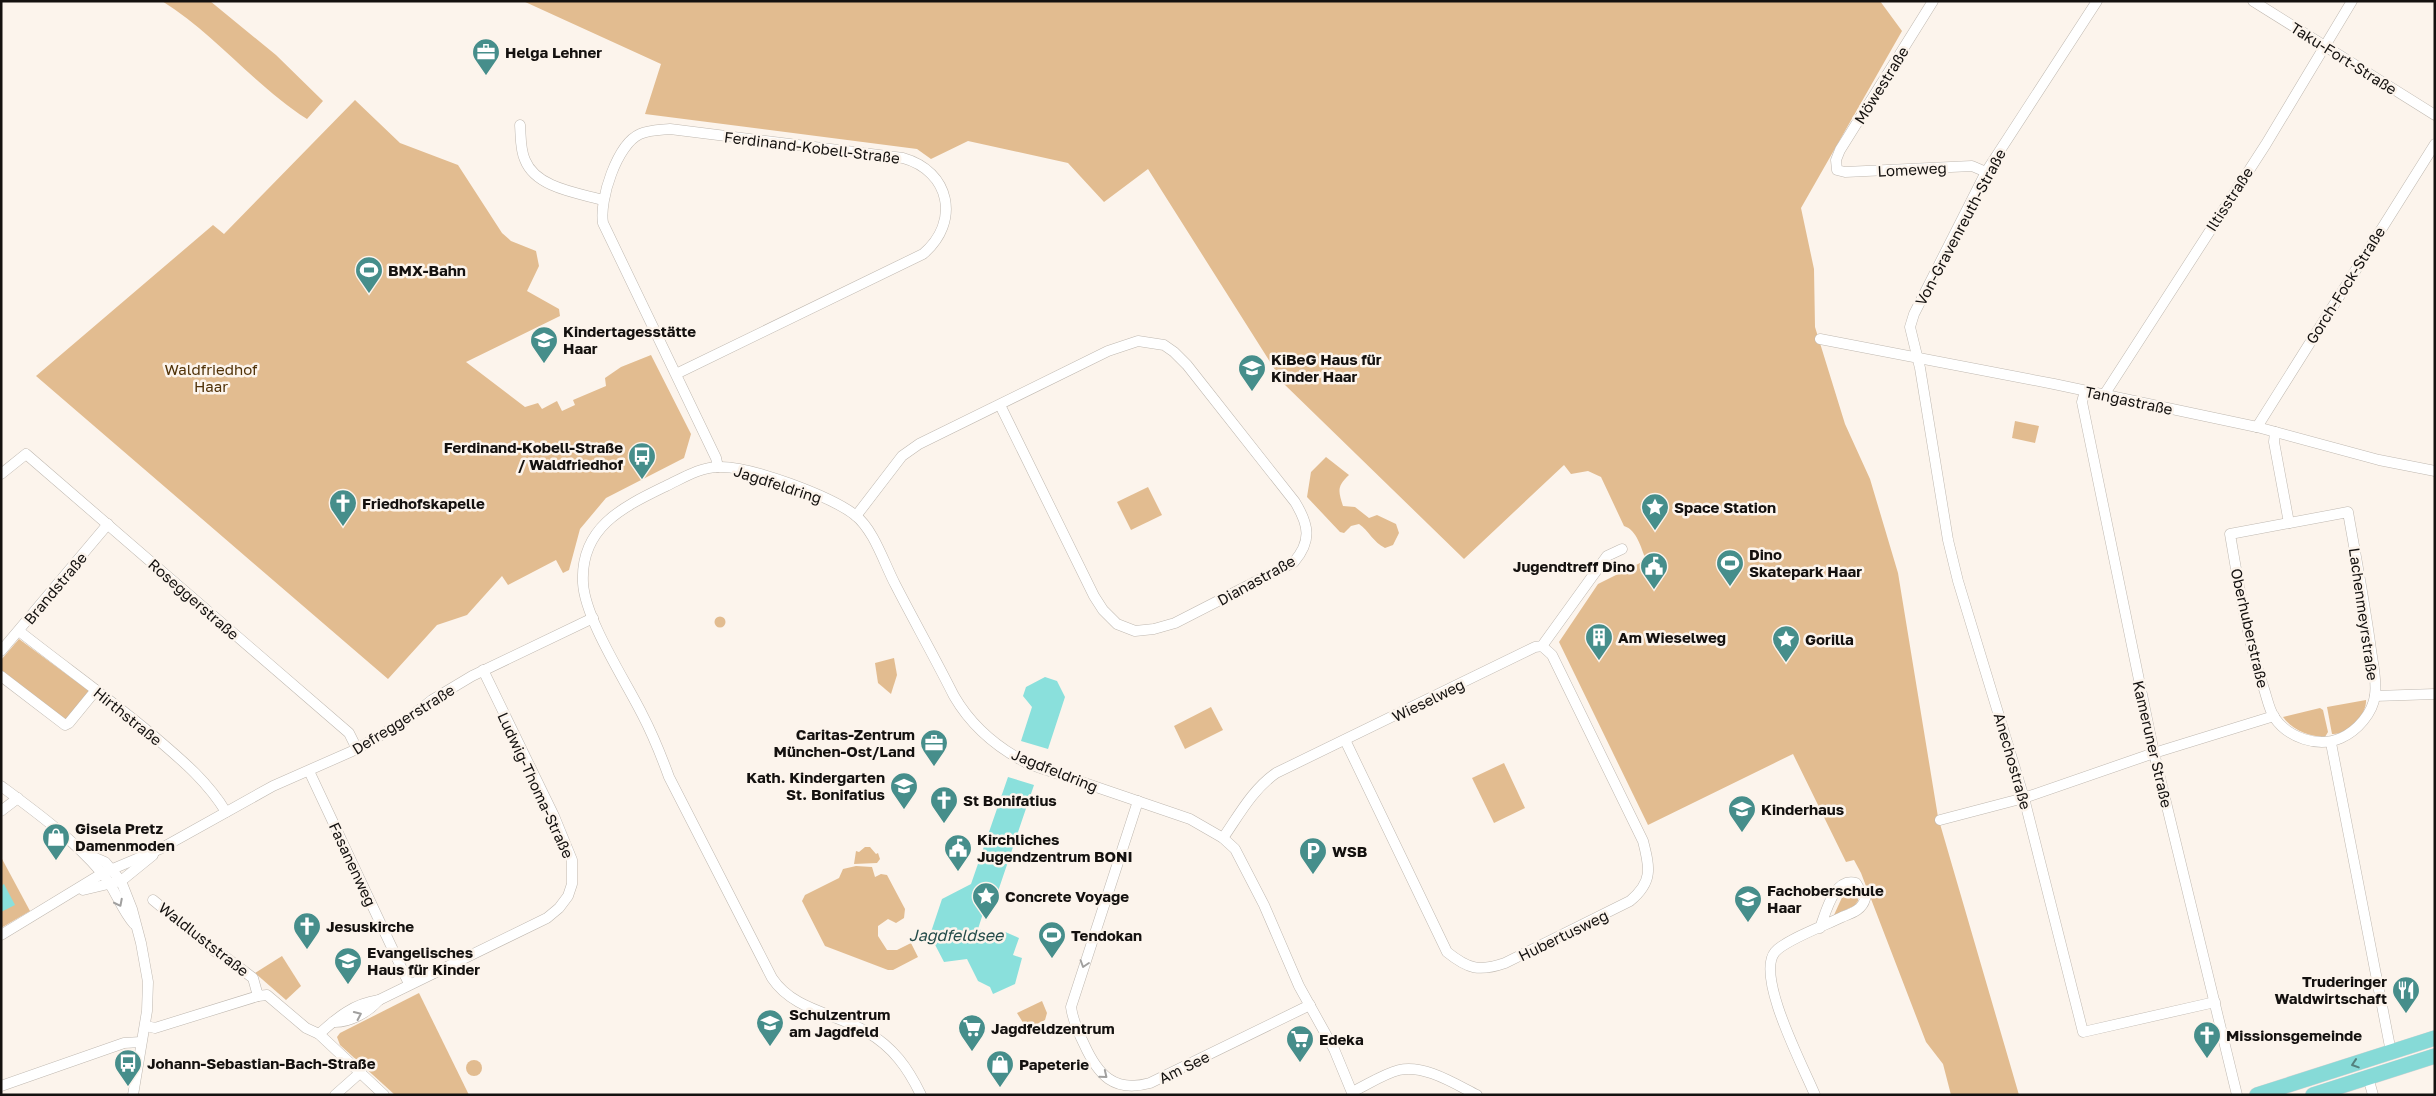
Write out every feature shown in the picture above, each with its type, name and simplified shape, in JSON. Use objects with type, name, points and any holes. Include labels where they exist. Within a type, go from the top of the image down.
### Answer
[{"type":"main road","points":[[2257,1095],[2435,1038]]},
{"type":"main road","points":[[2313,1095],[2435,1056]]},
{"type":"street","name":"Möwestraße","points":[[1837,170],[1836,160],[1840,150],[1933,1]]},
{"type":"street","name":"Von-Gravenreuth-Straße","points":[[1917,357],[1910,327],[1914,314],[1986,172],[2097,1]]},
{"type":"street","name":"Taku-Fort-Straße","points":[[2253,1],[2435,115]]},
{"type":"street","name":"Iltisstraße","points":[[2104,395],[2269,138],[2352,1]]},
{"type":"street","points":[[520,125],[521,148],[525,162],[536,176],[567,190],[603,200]]},
{"type":"street","name":"Ferdinand-Kobell-Straße","points":[[676,374],[923,254],[932,246],[942,231],[946,208],[944,193],[929,171],[918,162],[902,158],[670,129],[640,134],[619,155],[603,200],[602,216],[606,229],[716,458],[718,467]]},
{"type":"street","name":"Gorch-Fock-Straße","points":[[2257,427],[2435,144]]},
{"type":"street","name":"Lomeweg","points":[[1837,170],[1845,172],[1972,166],[1986,172]]},
{"type":"street","name":"Tangastraße","points":[[1820,339],[1917,357],[2257,427],[2379,460],[2433,471]]},
{"type":"street","name":"Dianastraße","points":[[856,516],[902,456],[919,444],[1123,345],[1138,341],[1164,345],[1187,365],[1295,502],[1304,517],[1307,529],[1307,541],[1303,552],[1294,562],[1175,623],[1154,629],[1135,631],[1117,624],[1094,596],[1000,405]]},
{"type":"street","name":"Anechostraße","points":[[1917,357],[1936,473],[1954,564],[2024,798],[2083,1032],[2215,1002]]},
{"type":"street","name":"Kameruner Straße","points":[[2085,391],[2082,402],[2154,753],[2236,1095]]},
{"type":"street","points":[[2275,432],[2274,442],[2289,523]]},
{"type":"street","name":"Roseggerstraße","points":[[1,474],[26,454],[349,733],[357,749]]},
{"type":"street","points":[[2433,471],[2435,460]]},
{"type":"street","name":"Jagdfeldring","points":[[921,1095],[904,1064],[883,1042],[866,1031],[796,1001],[780,989],[772,978],[669,777],[661,750],[623,681],[586,599],[583,569],[586,552],[599,528],[625,506],[695,472],[718,467],[742,469],[838,504],[856,516],[874,543],[954,696],[974,725],[998,746],[1030,764],[1190,820],[1223,838],[1235,850],[1245,866],[1270,918],[1295,978],[1326,1033],[1353,1093]]},
{"type":"street","name":"Lachenmeyrstraße","points":[[2289,523],[2348,512],[2366,606],[2375,696],[2370,711],[2361,724],[2348,735],[2331,742]]},
{"type":"street","name":"Oberhuberstraße","points":[[2289,523],[2230,534],[2248,631],[2274,716],[2283,728],[2298,737],[2312,742],[2331,742]]},
{"type":"street","name":"Brandstraße","points":[[1,651],[108,524]]},
{"type":"street","points":[[1542,646],[1607,556],[1622,549]]},
{"type":"street","name":"Defreggerstraße","points":[[1,935],[72,893],[112,877],[273,786],[357,749],[483,670],[593,618]]},
{"type":"street","name":"Hirthstraße","points":[[19,631],[96,690],[189,766],[204,781],[226,812]]},
{"type":"street","name":"Wieselweg","points":[[1223,838],[1251,796],[1263,782],[1276,773],[1535,647],[1542,646]]},
{"type":"street","name":"Hubertusweg","points":[[1345,740],[1447,952],[1459,962],[1474,969],[1492,968],[1504,964],[1624,904],[1636,895],[1648,877],[1649,868],[1643,841],[1552,655],[1542,646]]},
{"type":"street","name":"Ludwig-Thoma-Straße","points":[[319,1034],[346,1011],[367,1002],[379,1000],[547,918],[559,908],[568,896],[572,884],[572,860],[554,816],[483,670]]},
{"type":"street","points":[[1,676],[65,725],[69,723],[96,690]]},
{"type":"street","points":[[2375,696],[2435,694]]},
{"type":"street","points":[[1940,820],[2024,798],[2154,753],[2274,716]]},
{"type":"street","points":[[2331,742],[2391,1052]]},
{"type":"street","name":"Fasanenweg","points":[[309,771],[409,984]]},
{"type":"street","points":[[1,786],[112,877],[132,909],[141,943],[148,982],[146,1026],[140,1042],[133,1095]]},
{"type":"street","points":[[1,810],[18,798]]},
{"type":"street","name":"Am See","points":[[1138,802],[1071,1007],[1072,1019],[1096,1068],[1109,1080],[1120,1085],[1140,1086],[1150,1083],[1310,1005]]},
{"type":"street","points":[[1815,1095],[1778,1009],[1770,981],[1770,968],[1773,954],[1780,946],[1820,928],[1861,908],[1865,899],[1856,883],[1849,881],[1842,884],[1834,893],[1820,928]]},
{"type":"street","name":"Waldluststraße","points":[[153,900],[216,952],[253,978],[258,996]]},
{"type":"street","points":[[146,1026],[155,1028],[258,996],[267,995],[306,1028],[319,1034],[384,1095]]},
{"type":"street","points":[[1,1086],[124,1044],[140,1042]]},
{"type":"street","points":[[1353,1093],[1399,1070],[1414,1070],[1424,1072],[1477,1095]]},
{"type":"street","points":[[335,1095],[361,1072]]},
{"type":"street","points":[[2368,1077],[2373,1095]]},
{"type":"green space","points":[[162,1],[210,1],[276,55],[323,101],[307,119],[269,91],[200,29]]},
{"type":"green space","points":[[523,1],[1880,1],[1902,31],[1801,208],[1814,269],[1815,327],[1845,424],[1870,479],[1898,573],[1938,817],[2019,1095],[1951,1095],[1943,1064],[1926,1042],[1861,873],[1854,860],[1846,862],[1793,754],[1648,825],[1559,642],[1598,584],[1646,560],[1635,535],[1624,526],[1601,477],[1588,471],[1571,474],[1564,465],[1464,559],[1284,384],[1148,169],[1104,202],[1068,163],[968,141],[931,159],[917,149],[645,114],[661,64]]},
{"type":"green space","name":"Waldfriedhof Haar","points":[[355,100],[400,143],[458,165],[502,233],[511,241],[536,251],[539,266],[527,291],[559,309],[560,316],[466,362],[525,407],[538,403],[542,409],[557,401],[562,411],[575,405],[573,400],[606,386],[605,378],[621,367],[651,355],[691,434],[684,458],[606,498],[580,529],[569,570],[563,573],[556,560],[508,585],[502,576],[467,615],[437,625],[388,679],[36,376],[213,225],[224,234]]},
{"type":"green space","points":[[2015,421],[2039,426],[2035,443],[2012,438]]},
{"type":"green space","points":[[1326,457],[1349,475],[1342,482],[1340,489],[1343,506],[1355,507],[1369,518],[1377,515],[1396,524],[1399,533],[1393,545],[1385,548],[1381,546],[1359,524],[1351,526],[1344,533],[1340,532],[1307,497],[1311,472]]},
{"type":"green space","points":[[1148,487],[1162,515],[1131,530],[1117,502]]},
{"type":"green space","points":[[720,616],[726,622],[720,628],[714,622]]},
{"type":"green space","points":[[19,639],[89,691],[68,718],[65,719],[1,671],[1,660]]},
{"type":"green space","points":[[894,658],[897,675],[891,694],[878,683],[875,663]]},
{"type":"green space","points":[[2366,700],[2360,718],[2350,728],[2332,734],[2327,707]]},
{"type":"green space","points":[[1211,707],[1223,730],[1185,749],[1174,726]]},
{"type":"green space","points":[[2320,708],[2323,710],[2328,732],[2325,737],[2302,732],[2283,717]]},
{"type":"green space","points":[[1504,763],[1525,808],[1494,823],[1472,778]]},
{"type":"green space","points":[[865,847],[870,847],[876,854],[878,853],[880,859],[877,863],[854,864],[856,851],[859,852]]},
{"type":"green space","points":[[1,857],[30,911],[1,928]]},
{"type":"green space","points":[[856,866],[872,867],[875,877],[881,874],[887,875],[905,909],[904,918],[896,923],[888,919],[878,926],[878,936],[887,950],[897,950],[911,943],[918,957],[893,970],[888,970],[825,946],[802,901],[805,895],[839,878],[843,869]]},
{"type":"green space","points":[[1850,890],[1858,895],[1858,901],[1854,906],[1834,915],[1844,893]]},
{"type":"green space","points":[[282,956],[301,986],[286,1000],[255,973]]},
{"type":"green space","points":[[419,993],[469,1095],[395,1095],[340,1045],[337,1037],[340,1033]]},
{"type":"green space","points":[[1042,1001],[1047,1013],[1045,1020],[1027,1029],[1017,1013]]},
{"type":"green space","points":[[474,1060],[480,1062],[482,1068],[480,1074],[474,1076],[468,1074],[466,1068],[468,1062]]},
{"type":"water","points":[[1045,677],[1057,681],[1065,697],[1048,749],[1021,741],[1032,707],[1023,696],[1026,687]]},
{"type":"water","name":"Jagdfeldsee","points":[[1008,777],[1034,785],[993,906],[986,904],[978,929],[1001,937],[1003,931],[1019,938],[1013,955],[1022,958],[1015,984],[993,994],[990,987],[978,981],[967,959],[944,962],[930,935],[942,899],[971,884]]},
{"type":"water","points":[[4,884],[15,905],[1,912],[1,886]]},
{"type":"place","name":"Helga Lehner","points":[[486,76]]},
{"type":"place","name":"BMX-Bahn","points":[[369,294]]},
{"type":"place","name":"Kindertagesstätte Haar","points":[[544,364]]},
{"type":"place","name":"KiBeG Haus für Kinder Haar","points":[[1252,392]]},
{"type":"place","name":"Ferdinand-Kobell-Straße / Waldfriedhof","points":[[642,480]]},
{"type":"place","name":"Friedhofskapelle","points":[[343,527]]},
{"type":"place","name":"Space Station","points":[[1655,531]]},
{"type":"place","name":"Dino Skatepark Haar","points":[[1730,587]]},
{"type":"place","name":"Jugendtreff Dino","points":[[1654,590]]},
{"type":"place","name":"Am Wieselweg","points":[[1599,661]]},
{"type":"place","name":"Gorilla","points":[[1786,663]]},
{"type":"place","name":"Caritas-Zentrum München-Ost/Land","points":[[934,767]]},
{"type":"place","name":"Kath. Kindergarten St. Bonifatius","points":[[904,810]]},
{"type":"place","name":"St Bonifatius","points":[[944,824]]},
{"type":"place","name":"Kinderhaus","points":[[1742,833]]},
{"type":"place","name":"Gisela Pretz Damenmoden","points":[[56,861]]},
{"type":"place","name":"Kirchliches Jugendzentrum BONI","points":[[958,872]]},
{"type":"place","name":"WSB","points":[[1313,875]]},
{"type":"place","name":"Concrete Voyage","points":[[986,920]]},
{"type":"place","name":"Fachoberschule Haar","points":[[1748,923]]},
{"type":"place","name":"Jesuskirche","points":[[307,950]]},
{"type":"place","name":"Tendokan","points":[[1052,959]]},
{"type":"place","name":"Evangelisches Haus für Kinder","points":[[348,985]]},
{"type":"place","name":"Truderinger Waldwirtschaft","points":[[2406,1014]]},
{"type":"place","name":"Schulzentrum am Jagdfeld","points":[[770,1047]]},
{"type":"place","name":"Jagdfeldzentrum","points":[[972,1052]]},
{"type":"place","name":"Missionsgemeinde","points":[[2207,1059]]},
{"type":"place","name":"Edeka","points":[[1300,1063]]},
{"type":"place","name":"Johann-Sebastian-Bach-Straße","points":[[128,1087]]},
{"type":"place","name":"Papeterie","points":[[1000,1088]]}]
